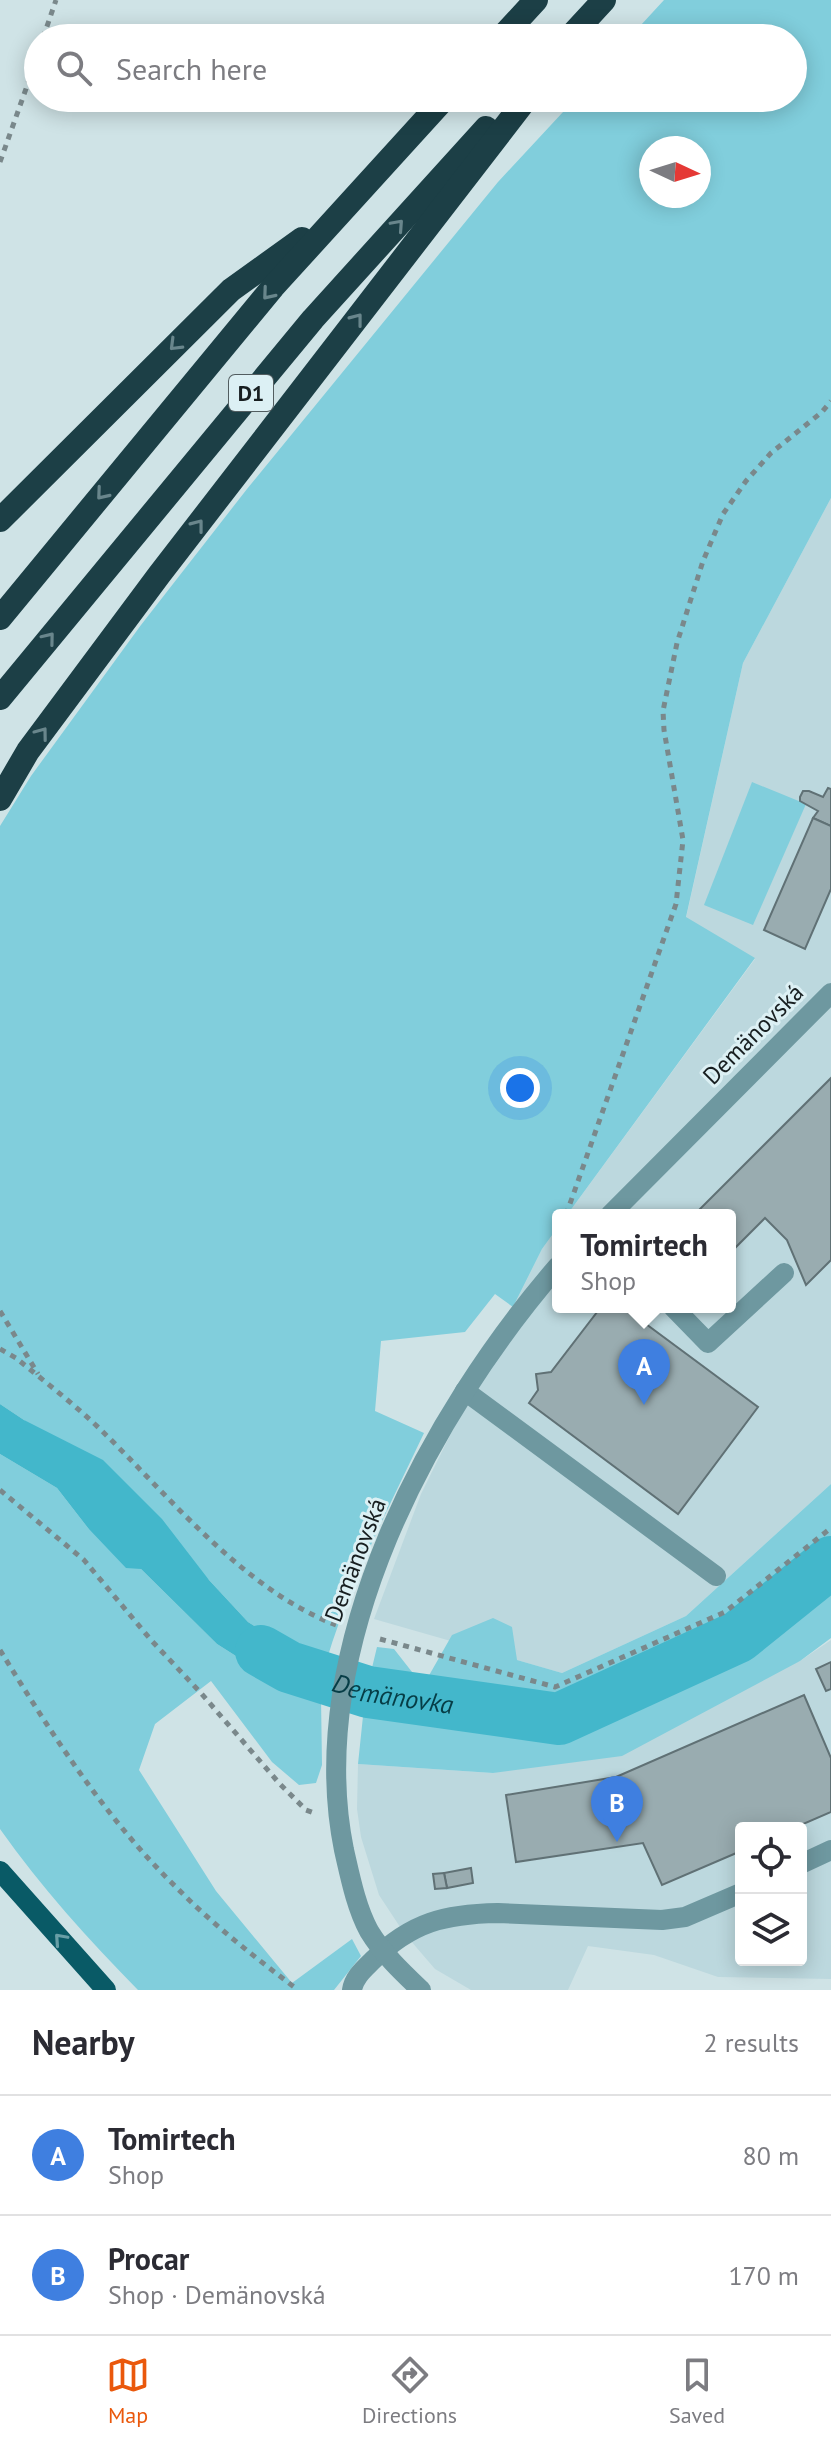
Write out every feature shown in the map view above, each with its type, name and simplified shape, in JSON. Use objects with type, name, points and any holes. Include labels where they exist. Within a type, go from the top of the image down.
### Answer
[{"type":"highway","points":[[514,24],[536,0]]},
{"type":"highway","points":[[583,24],[600,4]]},
{"type":"highway","name":"D1","points":[[0,618],[273,287],[432,112]]},
{"type":"highway","name":"D1","points":[[0,698],[313,319],[500,112]]},
{"type":"highway","points":[[0,799],[28,751],[159,575],[516,112]]},
{"type":"highway","points":[[0,520],[231,290],[338,214]]},
{"type":"main road","points":[[0,1871],[106,1990]]},
{"type":"street","name":"Demänovská","points":[[616,1209],[831,993]]},
{"type":"street","name":"Demänovská","points":[[421,1990],[382,1951],[359,1907],[338,1822],[340,1698],[353,1638],[377,1567],[419,1470],[465,1391],[518,1315],[552,1273]]},
{"type":"street","points":[[679,1313],[708,1343],[784,1273]]},
{"type":"street","points":[[465,1391],[716,1576]]},
{"type":"street","points":[[807,1861],[831,1850]]},
{"type":"street","points":[[352,1990],[353,1982],[382,1951],[420,1924],[432,1920],[473,1913],[662,1920],[685,1917],[739,1894]]},
{"type":"path","points":[[48,24],[56,0]]},
{"type":"path","points":[[0,162],[24,94]]},
{"type":"path","points":[[568,1209],[676,904],[683,840],[663,711],[677,643],[703,561],[723,514],[746,481],[780,444],[822,412],[831,401]]},
{"type":"path","points":[[0,1311],[41,1379]]},
{"type":"path","points":[[0,1349],[99,1428],[148,1480],[258,1581],[287,1603],[353,1638],[555,1687],[725,1612],[831,1528]]},
{"type":"path","points":[[0,1490],[84,1560],[151,1640],[306,1810],[338,1822]]},
{"type":"path","points":[[0,1650],[51,1728],[137,1845],[175,1887],[298,1990]]},
{"type":"shaded area","points":[[664,0],[831,0],[831,498],[743,663],[686,917],[755,958],[571,1209],[552,1209],[552,1235],[513,1307],[495,1294],[465,1332],[381,1341],[375,1411],[424,1433],[359,1572],[327,1659],[296,1652],[248,1622],[209,1580],[24,1420],[0,1404],[0,826],[31,776],[141,625],[247,489],[498,182],[563,112],[807,112],[807,24],[642,24]]},
{"type":"shaded area","points":[[831,498],[831,1484],[686,1616],[562,1673],[374,1619],[421,1494],[542,1249],[552,1235],[552,1313],[736,1313],[736,1209],[571,1209],[755,959],[686,918],[743,663]]},
{"type":"shaded area","points":[[752,782],[806,804],[753,925],[704,905]]},
{"type":"shaded area","points":[[0,1404],[24,1420],[103,1460],[162,1519],[209,1580],[248,1622],[296,1652],[327,1659],[321,1698],[272,1679],[217,1644],[141,1569],[126,1568],[88,1528],[57,1488],[0,1454]]},
{"type":"shaded area","points":[[0,1454],[57,1488],[88,1528],[141,1569],[217,1644],[272,1679],[321,1698],[322,1765],[316,1783],[299,1785],[272,1762],[211,1681],[155,1724],[139,1770],[216,1891],[292,1983],[352,1939],[361,1956],[334,1990],[138,1990],[66,1912],[0,1829]]},
{"type":"shaded area","points":[[831,1484],[831,1638],[800,1661],[622,1756],[493,1773],[358,1764],[365,1697],[377,1647],[394,1649],[423,1686],[452,1635],[493,1618],[512,1627],[517,1660],[562,1673],[686,1616]]},
{"type":"shaded area","points":[[831,1640],[831,1979],[718,1977],[654,1955],[588,1946],[568,1990],[471,1990],[435,1969],[404,1933],[379,1895],[361,1837],[357,1809],[358,1764],[493,1773],[800,1661]]},
{"type":"building","points":[[828,788],[831,789],[831,826],[813,818],[818,811],[800,801],[803,791],[823,797]]},
{"type":"building","points":[[813,818],[831,826],[831,889],[805,949],[764,930]]},
{"type":"building","points":[[831,1078],[831,1260],[806,1285],[787,1240],[765,1218],[736,1247],[736,1209],[700,1209]]},
{"type":"building","points":[[596,1313],[631,1313],[758,1407],[678,1514],[529,1403],[538,1390],[536,1374],[551,1372]]},
{"type":"building","points":[[831,1662],[831,1689],[826,1691],[816,1669]]},
{"type":"building","points":[[804,1695],[831,1758],[831,1812],[807,1822],[735,1822],[735,1854],[662,1885],[643,1843],[516,1862],[506,1795],[616,1777]]},
{"type":"building","points":[[471,1868],[473,1883],[447,1888],[444,1873]]},
{"type":"building","points":[[444,1873],[447,1888],[435,1889],[433,1874]]},
{"type":"waterway","name":"Demänovka","points":[[261,1651],[289,1667],[368,1692],[559,1719],[738,1637],[831,1562]]},
{"type":"place","name":"Tomirtech","points":[[644,1405]]},
{"type":"place","name":"Procar","points":[[617,1842]]}]
